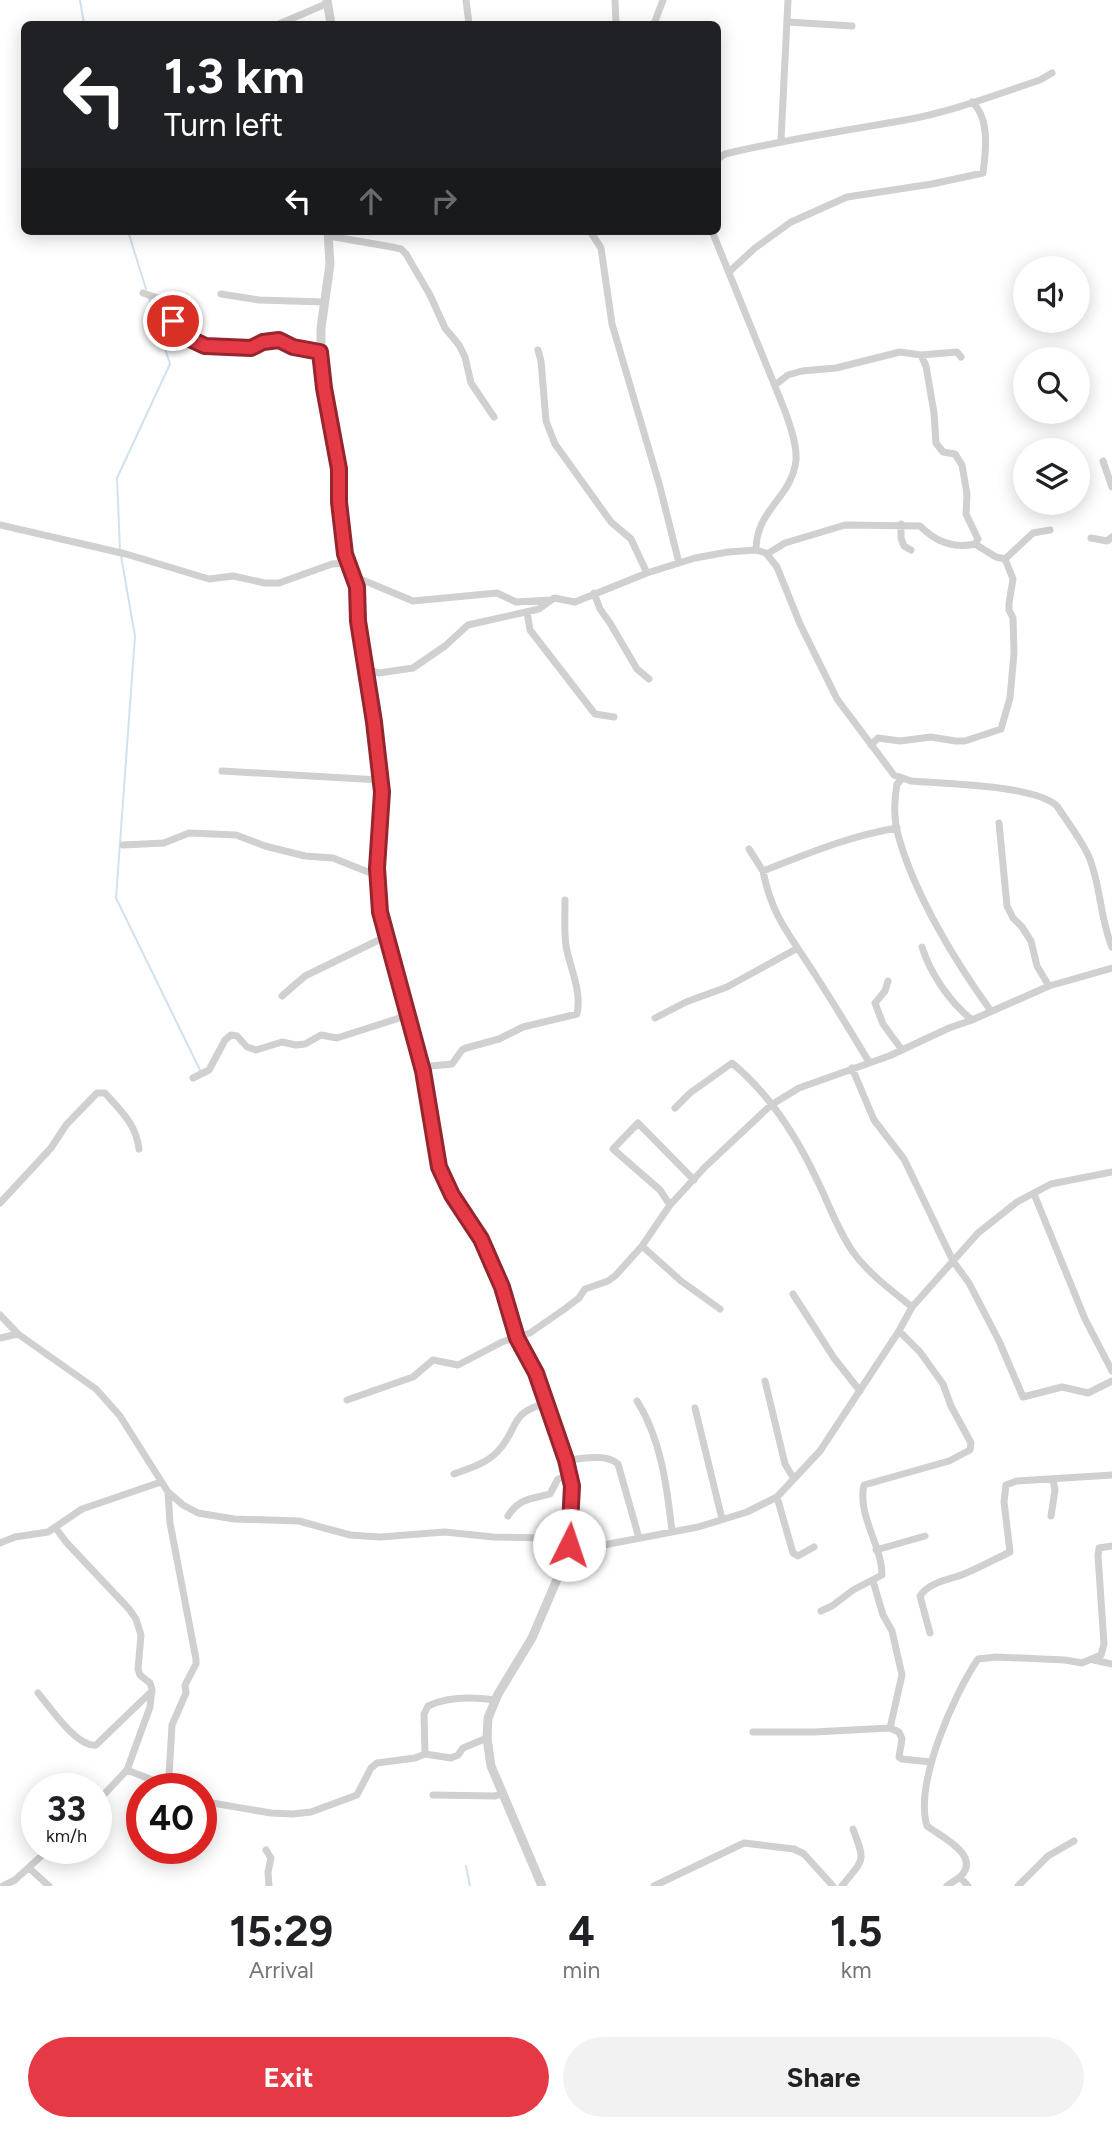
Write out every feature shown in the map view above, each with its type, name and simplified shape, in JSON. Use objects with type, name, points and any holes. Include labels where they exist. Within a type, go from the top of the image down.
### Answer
[{"type":"street","points":[[466,0],[469,21]]},
{"type":"street","points":[[615,0],[616,21]]},
{"type":"street","points":[[655,21],[663,0]]},
{"type":"street","points":[[781,140],[788,0]]},
{"type":"street","points":[[286,21],[328,2],[331,21]]},
{"type":"street","points":[[788,22],[852,26]]},
{"type":"street","points":[[721,157],[781,140],[900,121],[972,102],[1040,80],[1052,73]]},
{"type":"street","points":[[729,272],[755,248],[791,222],[847,198],[983,173],[983,119],[981,111],[972,102]]},
{"type":"street","points":[[329,235],[330,264],[320,352],[339,469],[339,502],[347,563],[354,576],[357,594],[358,621],[382,792],[378,876],[380,912],[423,1071],[439,1167],[452,1195],[481,1239],[502,1287],[517,1338],[536,1373],[570,1475],[572,1516],[568,1548],[532,1638],[495,1700],[488,1717],[487,1738],[491,1766],[542,1886]]},
{"type":"street","points":[[333,235],[370,245],[401,249],[406,254],[430,295],[445,328],[459,345],[465,357],[471,383],[494,417]]},
{"type":"street","points":[[593,235],[601,248],[612,324],[660,487],[679,563]]},
{"type":"street","points":[[714,235],[775,385],[791,431],[796,460],[786,490],[777,498],[758,528],[756,550]]},
{"type":"street","points":[[143,293],[158,299],[186,337],[205,346],[251,348],[263,342],[279,340],[293,347],[320,352]]},
{"type":"street","points":[[221,294],[259,300],[325,302]]},
{"type":"street","points":[[538,350],[547,421],[555,444],[611,522],[631,539],[647,573]]},
{"type":"street","points":[[775,385],[788,374],[836,368],[900,352],[921,355],[957,352],[961,358]]},
{"type":"street","points":[[921,355],[926,366],[936,443],[943,452],[955,454],[962,465],[967,494],[966,513],[978,538],[975,544]]},
{"type":"street","points":[[1103,461],[1112,487]]},
{"type":"street","points":[[767,554],[785,544],[839,526],[850,524],[890,527],[901,524],[920,526],[929,536],[944,543],[961,547],[975,544],[996,557],[1005,559]]},
{"type":"street","points":[[901,524],[904,546],[911,550]]},
{"type":"street","points":[[0,525],[126,554],[209,579],[233,576],[265,583],[279,583],[332,564],[347,563]]},
{"type":"street","points":[[1005,559],[1033,533],[1049,530]]},
{"type":"street","points":[[1091,538],[1110,540]]},
{"type":"street","points":[[354,576],[413,601],[496,593],[516,601],[562,598],[575,603],[594,593],[679,563],[727,552],[756,550],[767,554],[777,567],[800,624],[837,699],[894,775],[902,779],[1024,792],[1050,799],[1057,806],[1089,858],[1112,947]]},
{"type":"street","points":[[871,745],[878,738],[896,741],[931,737],[965,741],[1001,729],[1010,698],[1014,653],[1013,618],[1009,603],[1013,579],[1005,559]]},
{"type":"street","points":[[357,594],[372,585]]},
{"type":"street","points":[[594,593],[600,609],[637,669],[649,679]]},
{"type":"street","points":[[365,667],[379,673],[413,668],[445,646],[468,625],[540,609],[551,600]]},
{"type":"street","points":[[527,612],[530,630],[595,714],[614,717]]},
{"type":"street","points":[[222,771],[380,780]]},
{"type":"street","points":[[902,779],[896,790],[897,828],[906,859],[964,974],[991,1011]]},
{"type":"street","points":[[999,823],[1007,906],[1031,941],[1037,965],[1049,986]]},
{"type":"street","points":[[763,871],[829,845],[871,832],[897,828]]},
{"type":"street","points":[[123,845],[164,843],[189,833],[236,835],[305,856],[333,858],[378,876]]},
{"type":"street","points":[[749,849],[763,871],[768,895],[777,917],[869,1062]]},
{"type":"street","points":[[423,1071],[431,1066],[452,1064],[466,1048],[492,1042],[523,1027],[577,1014],[578,995],[566,948],[565,900]]},
{"type":"street","points":[[282,996],[305,976],[387,936]]},
{"type":"street","points":[[922,947],[958,1009],[972,1020]]},
{"type":"street","points":[[655,1018],[686,1002],[727,987],[796,949]]},
{"type":"street","points":[[347,1400],[413,1377],[433,1360],[458,1364],[502,1342],[530,1333],[579,1298],[585,1289],[608,1281],[642,1246],[670,1205],[694,1180],[771,1105],[799,1088],[902,1049],[1049,986],[1112,968]]},
{"type":"street","points":[[888,981],[885,991],[875,1003],[883,1024],[902,1049]]},
{"type":"street","points":[[193,1078],[209,1070],[225,1040],[231,1035],[256,1049],[282,1042],[305,1044],[321,1035],[337,1038],[410,1015]]},
{"type":"street","points":[[675,1108],[690,1093],[732,1063],[748,1076],[771,1105],[811,1168],[834,1220],[852,1250],[866,1268],[912,1307]]},
{"type":"street","points":[[852,1068],[863,1091],[866,1106],[910,1170],[953,1261],[969,1283],[999,1341],[1023,1397],[1062,1387],[1088,1393],[1112,1381]]},
{"type":"street","points":[[0,1203],[97,1093],[105,1093],[132,1123],[138,1134],[139,1149]]},
{"type":"street","points":[[670,1205],[660,1190],[613,1149],[638,1123],[694,1180]]},
{"type":"street","points":[[0,1315],[18,1334],[96,1389],[120,1416],[168,1492],[198,1513],[234,1520],[299,1521],[340,1534],[380,1537],[445,1532],[544,1538],[568,1548],[639,1538],[722,1519],[777,1497],[820,1451],[912,1307],[978,1233],[1002,1213],[1051,1184],[1112,1171]]},
{"type":"street","points":[[1034,1194],[1085,1319],[1112,1371]]},
{"type":"street","points":[[642,1246],[681,1281],[720,1309]]},
{"type":"street","points":[[793,1294],[834,1358],[860,1391]]},
{"type":"street","points":[[821,1611],[853,1590],[873,1581],[883,1572],[863,1493],[864,1485],[949,1461],[970,1450],[971,1443],[951,1406],[943,1384],[920,1352],[899,1331]]},
{"type":"street","points":[[0,1338],[18,1334]]},
{"type":"street","points":[[765,1381],[785,1464],[794,1479]]},
{"type":"street","points":[[637,1401],[656,1444],[672,1531]]},
{"type":"street","points":[[454,1474],[471,1469],[497,1452],[519,1415],[547,1403]]},
{"type":"street","points":[[695,1408],[722,1519]]},
{"type":"street","points":[[566,1460],[606,1458],[618,1464],[639,1538]]},
{"type":"street","points":[[509,1516],[516,1504],[550,1494],[558,1479],[570,1475]]},
{"type":"street","points":[[930,1633],[920,1596],[924,1590],[1010,1552],[1004,1502],[1006,1485],[1017,1480],[1112,1475]]},
{"type":"street","points":[[1051,1516],[1055,1490],[1053,1480]]},
{"type":"street","points":[[0,1543],[19,1536],[47,1532],[82,1509],[161,1482]]},
{"type":"street","points":[[168,1492],[173,1536],[196,1658],[196,1664],[185,1685],[186,1693],[172,1725],[169,1773]]},
{"type":"street","points":[[777,1497],[793,1553],[802,1555],[814,1547]]},
{"type":"street","points":[[55,1527],[129,1609],[136,1619],[141,1636],[138,1669],[140,1675],[150,1683],[150,1707],[127,1770],[112,1786]]},
{"type":"street","points":[[876,1550],[925,1536]]},
{"type":"street","points":[[947,1886],[965,1872],[967,1863],[963,1852],[927,1826],[925,1820],[931,1762],[950,1712],[978,1659],[996,1657],[1083,1663],[1101,1655],[1104,1644],[1099,1548],[1112,1546]]},
{"type":"street","points":[[873,1581],[883,1615],[892,1632],[902,1675],[890,1728]]},
{"type":"street","points":[[1093,1659],[1112,1664]]},
{"type":"street","points":[[37,1693],[61,1722],[85,1744],[91,1746],[96,1745],[152,1691]]},
{"type":"street","points":[[425,1754],[425,1714],[428,1706],[465,1698],[495,1700]]},
{"type":"street","points":[[753,1732],[890,1728],[899,1732],[902,1739],[899,1757],[931,1762]]},
{"type":"street","points":[[217,1804],[271,1813],[311,1812],[357,1795],[377,1763],[425,1754],[451,1758],[458,1755],[463,1748],[487,1738]]},
{"type":"street","points":[[127,1770],[135,1773]]},
{"type":"street","points":[[433,1795],[495,1796],[503,1793]]},
{"type":"street","points":[[842,1886],[861,1862],[862,1854],[853,1829]]},
{"type":"street","points":[[1018,1886],[1048,1856],[1074,1840]]},
{"type":"street","points":[[653,1886],[744,1843],[794,1849],[804,1854],[833,1886]]},
{"type":"street","points":[[266,1850],[271,1858],[269,1886]]},
{"type":"street","points":[[3,1886],[15,1880],[33,1864]]},
{"type":"street","points":[[29,1868],[48,1886]]},
{"type":"street","points":[[960,1877],[968,1886]]},
{"type":"waterway","points":[[80,0],[84,21]]},
{"type":"waterway","points":[[129,235],[146,289]]},
{"type":"waterway","points":[[120,551],[117,478],[170,364],[149,298]]},
{"type":"waterway","points":[[121,556],[135,636],[116,898],[200,1070]]},
{"type":"waterway","points":[[466,1866],[470,1886]]},
{"type":"route","points":[[173,321],[186,337],[205,346],[251,348],[263,342],[279,340],[293,347],[320,352],[339,469],[339,502],[345,554],[357,587],[358,621],[382,792],[377,868],[380,912],[423,1071],[439,1167],[452,1195],[481,1239],[502,1287],[517,1338],[536,1373],[566,1460],[572,1486],[569,1545]]}]
